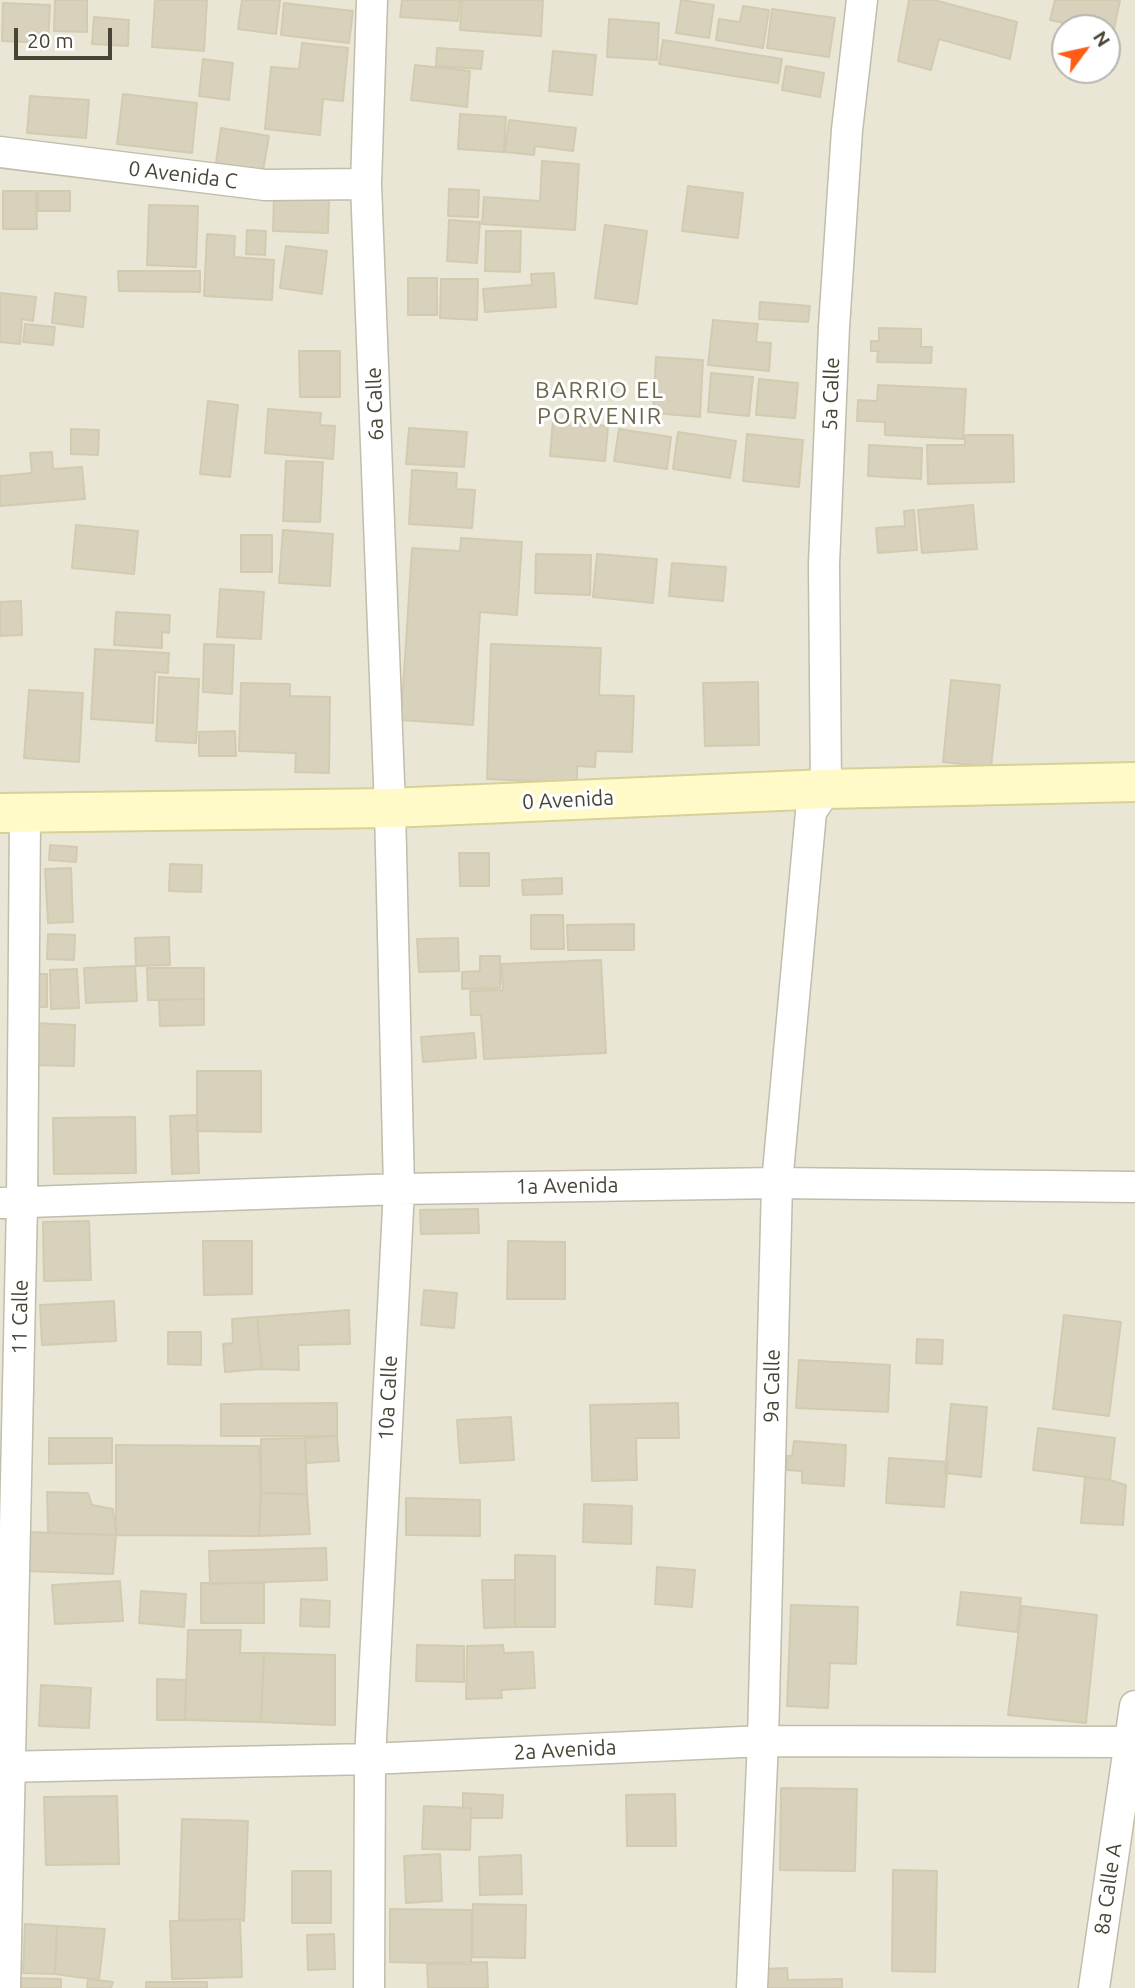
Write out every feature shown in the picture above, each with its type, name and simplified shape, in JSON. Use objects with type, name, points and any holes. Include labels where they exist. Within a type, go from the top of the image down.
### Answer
[{"type":"street","name":"6a Calle","points":[[372,0],[366,184],[390,808]]},
{"type":"street","name":"5a Calle","points":[[826,789],[824,564],[834,327],[847,130],[862,0]]},
{"type":"street","name":"0 Avenida C","points":[[0,152],[265,185],[366,184]]},
{"type":"street","name":"0 Avenida","points":[[12,814],[390,808],[826,789],[1135,782]]},
{"type":"street","name":"9a Calle","points":[[752,1988],[763,1741],[777,1183],[811,812],[826,789]]},
{"type":"street","name":"10a Calle","points":[[369,1988],[370,1759],[399,1189],[390,808]]},
{"type":"street","name":"11 Calle","points":[[5,1988],[12,814]]},
{"type":"street","name":"1a Avenida","points":[[11,1203],[399,1189],[777,1183],[1135,1187]]},
{"type":"street","name":"8a Calle A","points":[[1094,1988],[1135,1706]]},
{"type":"street","name":"2a Avenida","points":[[5,1767],[370,1759],[763,1741],[1130,1742]]},
{"type":"shaded area","points":[[0,0],[1135,0],[1135,1988],[0,1988]]},
{"type":"building","points":[[55,0],[87,0],[87,32],[54,31]]},
{"type":"building","points":[[155,0],[207,0],[204,51],[152,47]]},
{"type":"building","points":[[242,0],[280,0],[276,34],[238,29]]},
{"type":"building","points":[[402,0],[460,0],[458,21],[400,17]]},
{"type":"building","points":[[462,0],[543,0],[541,36],[460,30]]},
{"type":"building","points":[[681,0],[714,5],[709,38],[676,33]]},
{"type":"building","points":[[909,0],[934,0],[1017,22],[1010,59],[939,39],[931,70],[898,61]]},
{"type":"building","points":[[1055,0],[1120,0],[1117,14],[1052,14]]},
{"type":"building","points":[[3,3],[50,5],[48,43],[2,41]]},
{"type":"building","points":[[284,3],[353,11],[349,43],[281,35]]},
{"type":"building","points":[[743,6],[769,10],[763,48],[716,40],[719,19],[740,22]]},
{"type":"building","points":[[772,9],[835,18],[829,57],[767,48]]},
{"type":"building","points":[[94,17],[129,20],[128,46],[92,44]]},
{"type":"building","points":[[609,19],[659,23],[657,60],[607,57]]},
{"type":"building","points":[[663,40],[782,59],[778,83],[659,64]]},
{"type":"building","points":[[302,43],[348,48],[343,101],[323,99],[320,135],[265,129],[271,67],[299,69]]},
{"type":"building","points":[[437,48],[483,51],[481,69],[436,66]]},
{"type":"building","points":[[553,51],[596,55],[592,95],[549,91]]},
{"type":"building","points":[[203,59],[233,63],[229,100],[199,96]]},
{"type":"building","points":[[415,65],[470,71],[467,107],[411,100]]},
{"type":"building","points":[[786,66],[824,73],[820,97],[782,90]]},
{"type":"building","points":[[123,94],[197,103],[192,153],[117,144]]},
{"type":"building","points":[[30,96],[89,100],[86,138],[27,133]]},
{"type":"building","points":[[460,114],[506,117],[504,152],[458,149]]},
{"type":"building","points":[[509,120],[576,128],[573,151],[535,146],[534,155],[505,152]]},
{"type":"building","points":[[221,128],[269,136],[263,171],[216,163]]},
{"type":"building","points":[[542,161],[579,164],[575,230],[482,224],[484,197],[540,201]]},
{"type":"building","points":[[688,186],[743,193],[738,238],[682,231]]},
{"type":"building","points":[[449,189],[479,190],[478,217],[448,216]]},
{"type":"building","points":[[3,191],[36,191],[37,229],[3,229]]},
{"type":"building","points":[[38,191],[70,191],[70,211],[38,211]]},
{"type":"building","points":[[274,197],[329,200],[328,233],[273,231]]},
{"type":"building","points":[[149,205],[198,206],[196,267],[147,265]]},
{"type":"building","points":[[449,220],[480,222],[477,263],[447,261]]},
{"type":"building","points":[[605,225],[647,231],[637,304],[595,298]]},
{"type":"building","points":[[247,230],[266,231],[265,255],[246,254]]},
{"type":"building","points":[[486,231],[521,231],[520,272],[485,271]]},
{"type":"building","points":[[207,234],[235,236],[234,257],[274,260],[272,300],[204,296]]},
{"type":"building","points":[[286,246],[327,251],[322,294],[280,288]]},
{"type":"building","points":[[118,271],[200,271],[200,292],[119,291]]},
{"type":"building","points":[[554,273],[556,307],[485,312],[483,289],[532,285],[531,274]]},
{"type":"building","points":[[408,278],[437,278],[437,315],[408,315]]},
{"type":"building","points":[[441,279],[478,279],[477,320],[440,318]]},
{"type":"building","points":[[0,293],[36,297],[33,321],[22,319],[20,344],[0,342]]},
{"type":"building","points":[[55,293],[86,297],[83,327],[52,323]]},
{"type":"building","points":[[760,302],[810,306],[808,322],[759,319]]},
{"type":"building","points":[[713,320],[758,324],[756,342],[771,343],[769,371],[708,365]]},
{"type":"building","points":[[25,324],[55,327],[53,345],[23,342]]},
{"type":"building","points":[[879,328],[921,329],[921,347],[932,347],[931,363],[877,362],[878,351],[871,351],[871,341],[879,341]]},
{"type":"building","points":[[299,351],[340,351],[340,397],[300,397]]},
{"type":"building","points":[[656,357],[703,360],[700,417],[653,413]]},
{"type":"building","points":[[711,373],[753,377],[749,416],[708,412]]},
{"type":"building","points":[[759,379],[798,383],[795,418],[756,415]]},
{"type":"building","points":[[878,385],[966,389],[963,439],[885,435],[885,422],[857,421],[858,400],[877,401]]},
{"type":"building","points":[[208,401],[238,405],[230,477],[200,474]]},
{"type":"building","points":[[268,409],[321,413],[320,425],[335,426],[333,459],[265,453]]},
{"type":"building","points":[[553,420],[608,426],[605,461],[550,456]]},
{"type":"building","points":[[409,428],[467,432],[464,467],[406,464]]},
{"type":"building","points":[[71,429],[99,430],[98,455],[71,454]]},
{"type":"building","points":[[619,429],[671,437],[667,469],[614,461]]},
{"type":"building","points":[[678,432],[736,441],[730,478],[673,469]]},
{"type":"building","points":[[747,434],[803,440],[799,487],[743,481]]},
{"type":"building","points":[[965,435],[1013,435],[1014,482],[928,484],[927,445],[965,445]]},
{"type":"building","points":[[869,445],[922,448],[921,479],[868,476]]},
{"type":"building","points":[[52,452],[53,469],[82,467],[85,499],[0,506],[0,476],[32,473],[30,453]]},
{"type":"building","points":[[286,461],[323,462],[320,522],[283,521]]},
{"type":"building","points":[[412,470],[457,473],[456,489],[475,490],[472,528],[409,524]]},
{"type":"building","points":[[973,505],[977,549],[922,553],[918,510]]},
{"type":"building","points":[[914,510],[917,550],[878,553],[876,528],[905,526],[904,511]]},
{"type":"building","points":[[76,525],[138,531],[134,574],[72,568]]},
{"type":"building","points":[[283,530],[333,534],[330,586],[279,583]]},
{"type":"building","points":[[241,535],[272,535],[272,572],[241,572]]},
{"type":"building","points":[[461,538],[522,542],[517,615],[480,612],[473,725],[401,720],[412,548],[460,551]]},
{"type":"building","points":[[536,554],[591,555],[590,595],[535,593]]},
{"type":"building","points":[[597,554],[657,559],[653,603],[593,597]]},
{"type":"building","points":[[672,563],[726,567],[723,601],[669,596]]},
{"type":"building","points":[[220,589],[264,592],[261,639],[217,637]]},
{"type":"building","points":[[21,601],[22,635],[0,636],[0,602]]},
{"type":"building","points":[[116,612],[170,615],[169,633],[162,632],[162,648],[114,645]]},
{"type":"building","points":[[204,644],[234,645],[232,694],[203,692]]},
{"type":"building","points":[[491,644],[601,648],[599,695],[634,696],[632,752],[596,751],[595,767],[577,766],[577,783],[487,779]]},
{"type":"building","points":[[95,649],[169,653],[168,673],[155,672],[153,723],[91,719]]},
{"type":"building","points":[[159,677],[199,679],[196,743],[156,741]]},
{"type":"building","points":[[951,680],[1000,685],[991,767],[943,762]]},
{"type":"building","points":[[758,682],[759,745],[705,746],[703,683]]},
{"type":"building","points":[[241,683],[290,684],[290,696],[330,697],[329,773],[295,772],[296,753],[239,751]]},
{"type":"building","points":[[29,690],[83,693],[79,762],[24,758]]},
{"type":"building","points":[[235,731],[236,756],[199,756],[199,732]]},
{"type":"building","points":[[50,845],[77,847],[76,862],[49,860]]},
{"type":"building","points":[[459,853],[489,853],[489,886],[460,886]]},
{"type":"building","points":[[170,864],[202,865],[201,892],[169,891]]},
{"type":"building","points":[[71,868],[73,922],[48,923],[45,869]]},
{"type":"building","points":[[562,878],[562,894],[523,895],[522,880]]},
{"type":"building","points":[[531,915],[563,915],[564,949],[531,949]]},
{"type":"building","points":[[634,924],[634,950],[568,950],[567,925]]},
{"type":"building","points":[[48,934],[75,935],[74,960],[47,959]]},
{"type":"building","points":[[169,937],[170,965],[136,966],[135,938]]},
{"type":"building","points":[[458,938],[459,971],[419,972],[417,939]]},
{"type":"building","points":[[480,956],[500,956],[500,988],[462,989],[462,972],[480,971]]},
{"type":"building","points":[[601,960],[606,1053],[484,1059],[481,1015],[471,1015],[470,991],[503,990],[501,964]]},
{"type":"building","points":[[135,966],[137,1001],[86,1003],[84,968]]},
{"type":"building","points":[[147,968],[204,968],[204,999],[148,1000]]},
{"type":"building","points":[[77,969],[79,1008],[51,1009],[50,970]]},
{"type":"building","points":[[27,974],[47,974],[47,1007],[27,1007]]},
{"type":"building","points":[[204,999],[204,1025],[160,1026],[159,1000]]},
{"type":"building","points":[[35,1023],[75,1025],[74,1066],[34,1065]]},
{"type":"building","points":[[474,1033],[476,1058],[423,1062],[421,1037]]},
{"type":"building","points":[[197,1071],[261,1071],[261,1132],[197,1131]]},
{"type":"building","points":[[197,1115],[199,1173],[172,1174],[170,1116]]},
{"type":"building","points":[[135,1117],[136,1173],[54,1174],[53,1118]]},
{"type":"building","points":[[478,1209],[479,1233],[421,1234],[420,1210]]},
{"type":"building","points":[[89,1221],[91,1280],[44,1281],[43,1222]]},
{"type":"building","points":[[203,1241],[252,1241],[252,1294],[204,1295]]},
{"type":"building","points":[[508,1241],[565,1242],[565,1299],[507,1299]]},
{"type":"building","points":[[424,1290],[457,1293],[454,1328],[421,1325]]},
{"type":"building","points":[[114,1301],[116,1341],[42,1345],[40,1305]]},
{"type":"building","points":[[349,1310],[350,1344],[298,1345],[299,1370],[262,1369],[257,1317]]},
{"type":"building","points":[[1064,1315],[1121,1322],[1109,1416],[1053,1409]]},
{"type":"building","points":[[257,1317],[262,1369],[225,1372],[223,1344],[233,1343],[232,1319]]},
{"type":"building","points":[[168,1332],[201,1332],[201,1365],[168,1364]]},
{"type":"building","points":[[917,1339],[943,1340],[942,1364],[916,1363]]},
{"type":"building","points":[[799,1360],[890,1365],[888,1412],[796,1408]]},
{"type":"building","points":[[337,1403],[337,1436],[221,1436],[221,1404]]},
{"type":"building","points":[[678,1403],[679,1438],[636,1438],[637,1480],[592,1481],[590,1405]]},
{"type":"building","points":[[951,1404],[987,1407],[981,1477],[945,1473]]},
{"type":"building","points":[[511,1417],[514,1460],[460,1463],[457,1420]]},
{"type":"building","points":[[1038,1428],[1115,1438],[1110,1480],[1033,1470]]},
{"type":"building","points":[[337,1436],[339,1461],[306,1463],[305,1438]]},
{"type":"building","points":[[49,1438],[112,1438],[112,1463],[49,1464]]},
{"type":"building","points":[[305,1438],[307,1494],[261,1493],[261,1439]]},
{"type":"building","points":[[794,1441],[846,1445],[844,1486],[802,1483],[802,1471],[786,1470],[787,1456],[792,1456]]},
{"type":"building","points":[[116,1445],[259,1446],[259,1536],[116,1535]]},
{"type":"building","points":[[889,1458],[948,1462],[944,1507],[886,1503]]},
{"type":"building","points":[[1085,1477],[1126,1485],[1123,1525],[1081,1523]]},
{"type":"building","points":[[47,1492],[88,1493],[92,1505],[113,1509],[116,1535],[48,1533]]},
{"type":"building","points":[[261,1493],[307,1494],[310,1534],[259,1536]]},
{"type":"building","points":[[406,1498],[480,1500],[480,1536],[406,1535]]},
{"type":"building","points":[[584,1504],[632,1506],[631,1544],[583,1542]]},
{"type":"building","points":[[27,1532],[116,1535],[113,1574],[25,1571]]},
{"type":"building","points":[[326,1548],[327,1580],[210,1584],[209,1551]]},
{"type":"building","points":[[515,1555],[555,1556],[555,1627],[515,1627]]},
{"type":"building","points":[[657,1567],[695,1570],[692,1607],[655,1604]]},
{"type":"building","points":[[482,1580],[515,1580],[515,1627],[484,1628]]},
{"type":"building","points":[[120,1581],[123,1621],[55,1624],[52,1585]]},
{"type":"building","points":[[201,1583],[264,1583],[264,1623],[201,1623]]},
{"type":"building","points":[[141,1591],[186,1594],[184,1627],[139,1623]]},
{"type":"building","points":[[961,1592],[1021,1598],[1017,1632],[957,1625]]},
{"type":"building","points":[[301,1599],[330,1601],[329,1627],[300,1626]]},
{"type":"building","points":[[791,1605],[858,1607],[856,1664],[830,1663],[828,1708],[787,1706]]},
{"type":"building","points":[[1022,1606],[1097,1615],[1086,1723],[1008,1715]]},
{"type":"building","points":[[188,1630],[241,1630],[240,1653],[264,1653],[261,1722],[185,1720]]},
{"type":"building","points":[[417,1645],[464,1646],[464,1682],[416,1681]]},
{"type":"building","points":[[503,1645],[504,1653],[533,1652],[535,1688],[501,1690],[502,1698],[466,1699],[467,1646]]},
{"type":"building","points":[[264,1653],[335,1655],[335,1725],[261,1722]]},
{"type":"building","points":[[157,1679],[186,1680],[185,1720],[157,1720]]},
{"type":"building","points":[[41,1685],[91,1688],[89,1728],[39,1726]]},
{"type":"building","points":[[781,1788],[857,1789],[855,1871],[780,1870]]},
{"type":"building","points":[[463,1793],[503,1795],[502,1818],[471,1818],[471,1808],[463,1808]]},
{"type":"building","points":[[675,1794],[676,1846],[627,1846],[626,1795]]},
{"type":"building","points":[[117,1796],[119,1864],[46,1865],[44,1797]]},
{"type":"building","points":[[424,1806],[471,1808],[470,1850],[422,1849]]},
{"type":"building","points":[[182,1819],[248,1821],[244,1921],[179,1919]]},
{"type":"building","points":[[440,1854],[442,1901],[406,1903],[404,1856]]},
{"type":"building","points":[[521,1855],[522,1894],[480,1895],[479,1857]]},
{"type":"building","points":[[893,1870],[937,1871],[935,1972],[892,1971]]},
{"type":"building","points":[[292,1871],[331,1871],[331,1923],[292,1923]]},
{"type":"building","points":[[473,1904],[526,1905],[525,1958],[472,1957]]},
{"type":"building","points":[[390,1909],[472,1910],[471,1964],[390,1962]]},
{"type":"building","points":[[240,1919],[242,1977],[172,1979],[170,1921]]},
{"type":"building","points":[[25,1924],[57,1926],[55,1974],[23,1973]]},
{"type":"building","points":[[57,1926],[105,1929],[99,1980],[55,1974]]},
{"type":"building","points":[[334,1934],[335,1969],[308,1970],[307,1935]]},
{"type":"building","points":[[487,1962],[488,1988],[428,1988],[427,1964]]},
{"type":"building","points":[[787,1968],[788,1980],[842,1979],[842,1988],[765,1988],[764,1969]]},
{"type":"building","points":[[16,1976],[61,1979],[61,1988],[16,1988]]},
{"type":"building","points":[[88,1979],[113,1982],[111,1988],[87,1988]]},
{"type":"building","points":[[146,1982],[207,1982],[207,1988],[146,1988]]},
{"type":"district","name":"BARRIO EL PORVENIR","points":[[600,403]]}]
